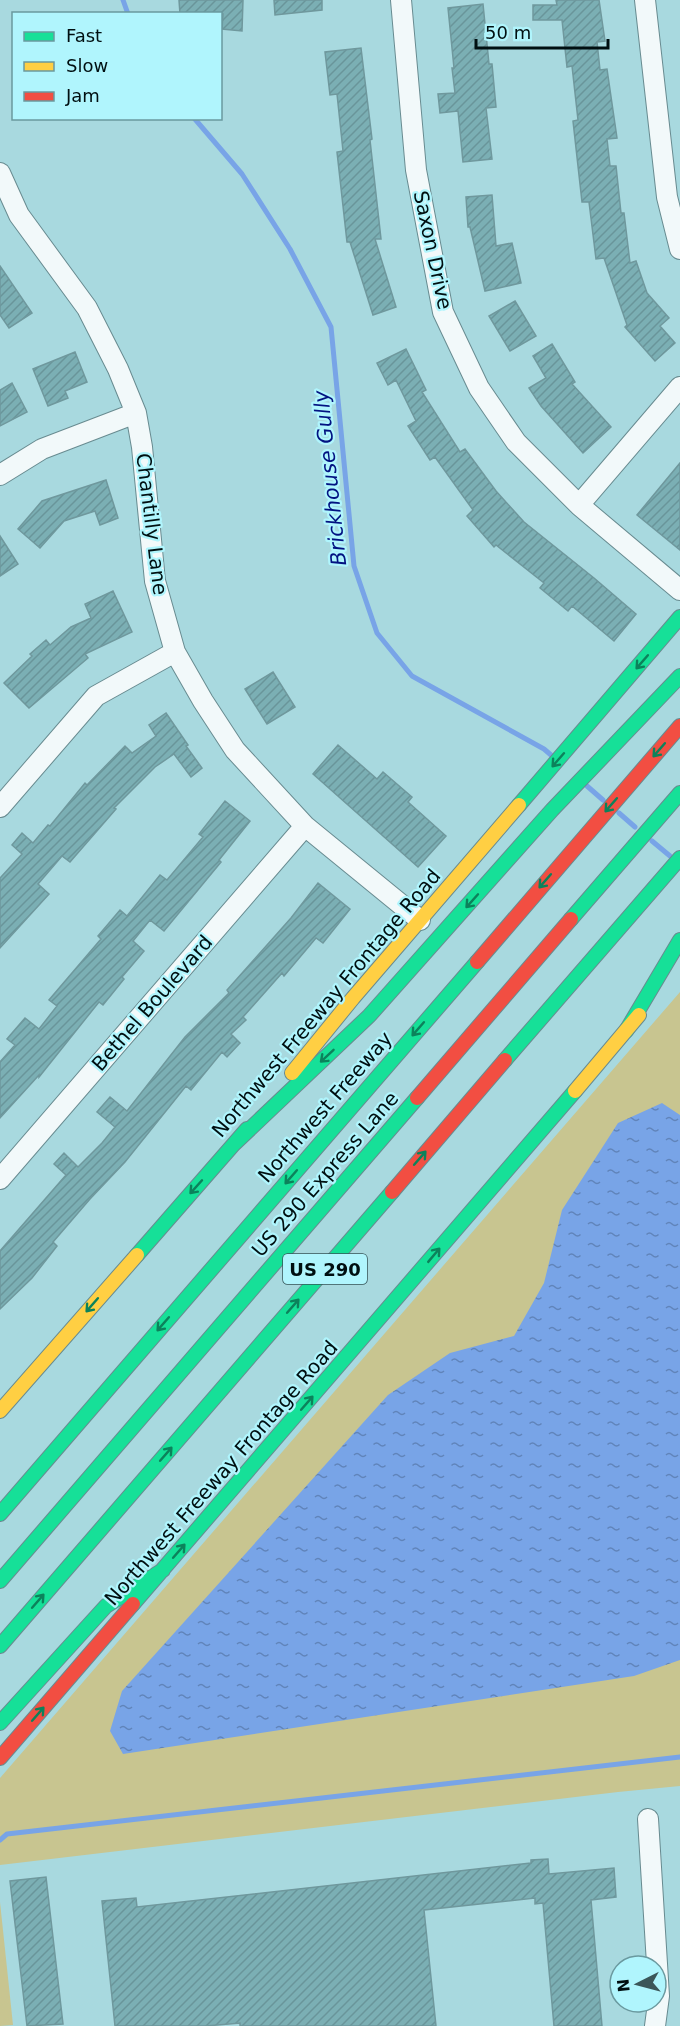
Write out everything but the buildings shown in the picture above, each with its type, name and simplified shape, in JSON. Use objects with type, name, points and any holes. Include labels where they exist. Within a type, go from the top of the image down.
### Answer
[{"type":"main road","name":"Northwest Freeway Frontage Road","points":[[0,1411],[233,1145],[353,998],[680,617]]},
{"type":"main road","points":[[233,1145],[369,1016],[552,810],[680,676]]},
{"type":"main road","name":"Northwest Freeway","points":[[0,1514],[680,726]]},
{"type":"main road","name":"US 290 Express Lane","points":[[0,1581],[676,798]]},
{"type":"main road","name":"US 290","points":[[0,1646],[680,858]]},
{"type":"main road","points":[[626,1031],[680,940]]},
{"type":"main road","name":"Northwest Freeway Frontage Road","points":[[0,1758],[680,967]]},
{"type":"main road","points":[[0,1723],[106,1606],[163,1570]]},
{"type":"street","name":"Saxon Drive","points":[[401,0],[416,170],[443,312],[479,388],[516,442],[579,505],[680,590]]},
{"type":"street","points":[[645,0],[667,197],[680,249]]},
{"type":"street","name":"Chantilly Lane","points":[[0,173],[19,215],[87,308],[118,369],[136,413],[142,447],[155,581],[175,652],[235,750],[305,826],[420,920]]},
{"type":"street","points":[[579,505],[680,387]]},
{"type":"street","points":[[0,475],[42,448],[136,413]]},
{"type":"street","points":[[0,807],[96,696],[175,652]]},
{"type":"street","name":"Bethel Boulevard","points":[[0,1179],[305,826]]},
{"type":"street","points":[[648,1819],[659,1996],[655,2026]]},
{"type":"shaded area","points":[[680,992],[680,1786],[0,1865],[0,1778]]},
{"type":"shaded area","points":[[0,1902],[13,2025],[0,2026]]},
{"type":"water","points":[[662,1103],[680,1115],[680,1660],[634,1676],[123,1754],[110,1731],[122,1691],[388,1395],[450,1353],[514,1336],[544,1283],[562,1210],[618,1123]]},
{"type":"waterway","name":"Brickhouse Gully","points":[[123,0],[127,12]]},
{"type":"waterway","name":"Brickhouse Gully","points":[[196,120],[242,174],[290,249],[331,327],[354,566],[377,633],[412,676],[551,755]]},
{"type":"waterway","name":"Brickhouse Gully","points":[[587,786],[603,800]]},
{"type":"waterway","name":"Brickhouse Gully","points":[[619,813],[635,827]]},
{"type":"waterway","name":"Brickhouse Gully","points":[[652,841],[670,856]]},
{"type":"waterway","points":[[0,1840],[7,1834],[680,1757]]},
{"type":"traffic: fast","points":[[519,805],[680,617]]},
{"type":"traffic: fast","points":[[233,1145],[369,1016],[552,810],[680,676]]},
{"type":"traffic: fast","points":[[571,919],[680,793]]},
{"type":"traffic: fast","points":[[505,1060],[680,858]]},
{"type":"traffic: fast","points":[[626,1031],[680,940]]},
{"type":"traffic: fast","points":[[0,1514],[477,962]]},
{"type":"traffic: fast","points":[[133,1604],[575,1091]]},
{"type":"traffic: fast","points":[[0,1581],[417,1098]]},
{"type":"traffic: fast","points":[[137,1255],[247,1129]]},
{"type":"traffic: fast","points":[[0,1646],[392,1192]]},
{"type":"traffic: fast","points":[[0,1723],[106,1606],[163,1570]]},
{"type":"traffic: slow","points":[[292,1073],[353,998],[519,805]]},
{"type":"traffic: slow","points":[[575,1091],[639,1015]]},
{"type":"traffic: slow","points":[[0,1411],[137,1255]]},
{"type":"traffic: jam","points":[[477,962],[680,726]]},
{"type":"traffic: jam","points":[[417,1098],[571,919]]},
{"type":"traffic: jam","points":[[392,1192],[505,1060]]},
{"type":"traffic: jam","points":[[0,1758],[133,1604]]}]
